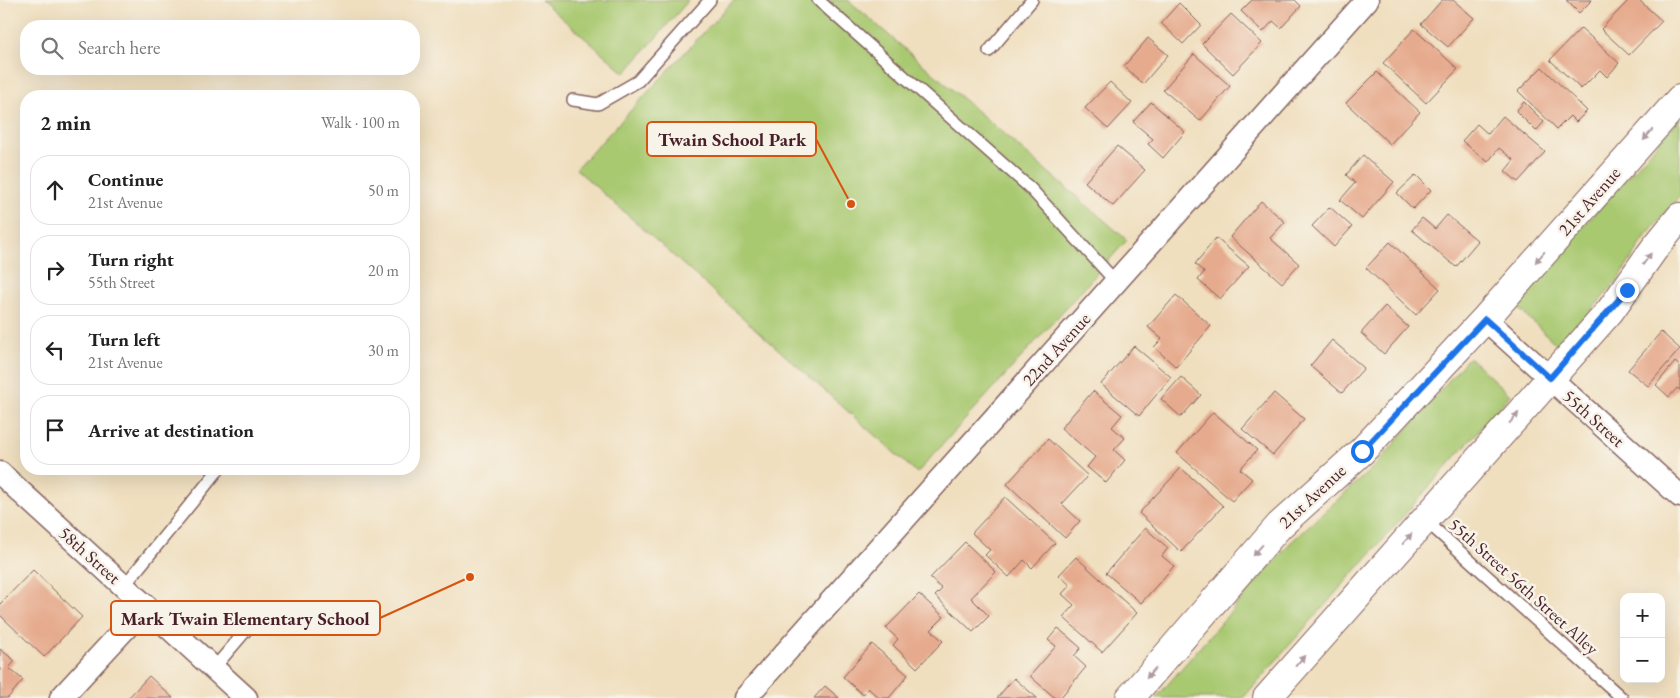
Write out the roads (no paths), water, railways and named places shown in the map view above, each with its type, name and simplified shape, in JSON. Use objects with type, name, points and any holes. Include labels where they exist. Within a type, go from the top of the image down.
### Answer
[{"type":"street","name":"22nd Avenue","points":[[745,698],[1367,0]]},
{"type":"street","name":"21st Avenue","points":[[1130,698],[1279,526],[1362,451],[1485,319],[1680,98]]},
{"type":"street","points":[[1267,698],[1621,297],[1676,228]]},
{"type":"street","name":"55th Street","points":[[1485,319],[1680,496]]},
{"type":"street","name":"58th Street","points":[[0,473],[246,698]]},
{"type":"street","points":[[61,698],[146,606]]},
{"type":"lane","points":[[573,100],[598,104],[638,81],[710,0]]},
{"type":"lane","points":[[818,0],[1030,188],[1116,282]]},
{"type":"lane","points":[[989,51],[1032,0]]},
{"type":"lane","points":[[124,586],[214,475]]},
{"type":"lane","name":"55th Street 56th Street Alley","points":[[1424,520],[1622,698]]},
{"type":"lane","points":[[214,668],[261,613]]},
{"type":"place","name":"Twain School Park","points":[[851,204]]},
{"type":"place","name":"Mark Twain Elementary School","points":[[470,577]]}]
